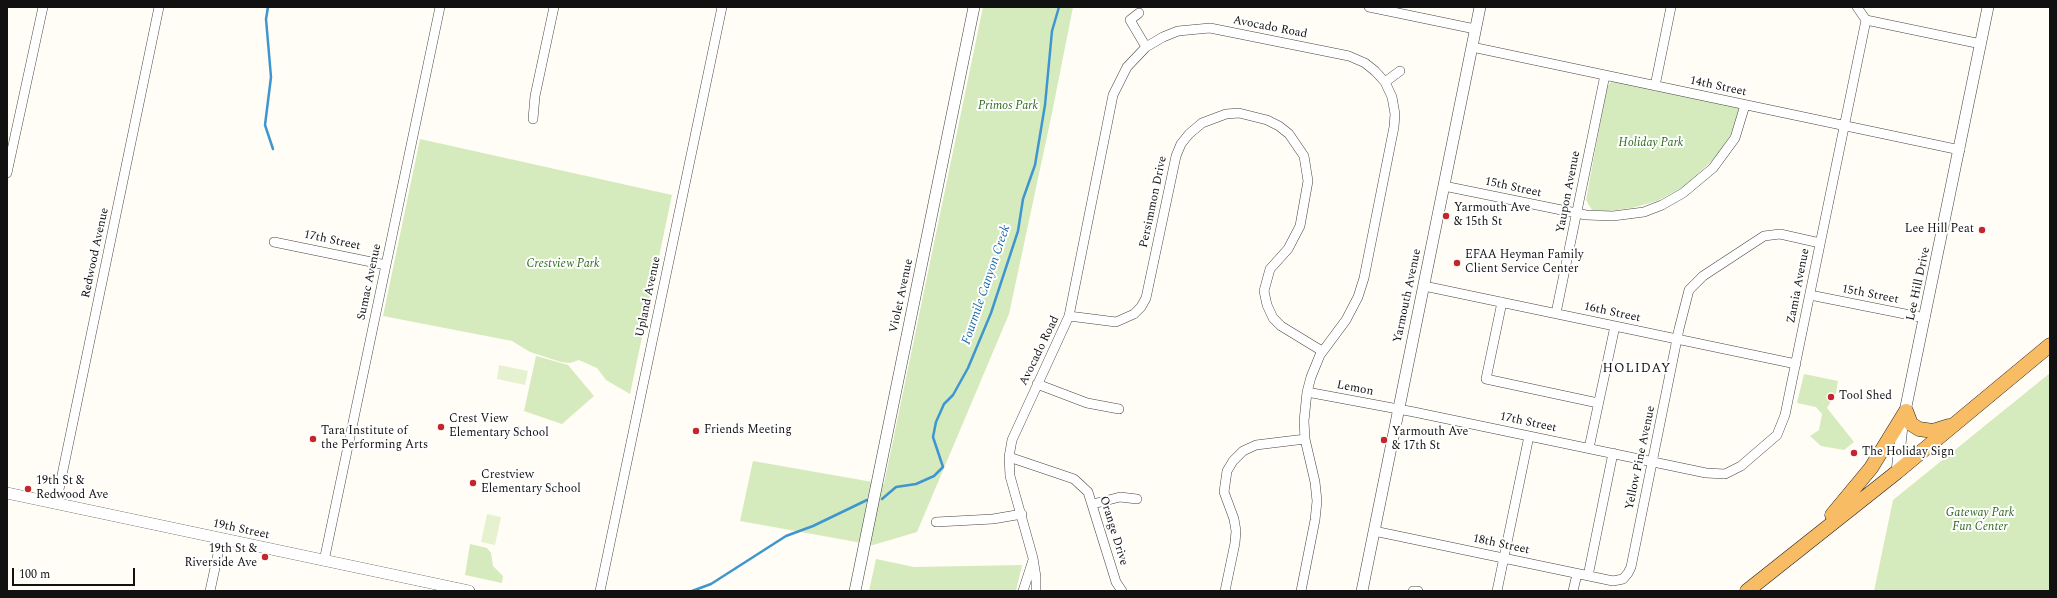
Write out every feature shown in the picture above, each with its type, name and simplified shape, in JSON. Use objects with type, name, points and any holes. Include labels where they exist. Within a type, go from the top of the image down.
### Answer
[{"type":"highway","points":[[1747,591],[1815,535],[1897,472],[1950,426],[2050,345]]},
{"type":"highway","points":[[1906,411],[1911,424],[1924,430],[1932,431],[1950,426]]},
{"type":"highway","points":[[1815,535],[1871,468],[1906,411]]},
{"type":"street","points":[[7,173],[44,7]]},
{"type":"street","name":"Redwood Avenue","points":[[56,504],[159,7]]},
{"type":"street","name":"Sumac Avenue","points":[[324,561],[440,7]]},
{"type":"street","points":[[533,119],[536,96],[554,7]]},
{"type":"street","name":"Upland Avenue","points":[[600,591],[722,7]]},
{"type":"street","name":"Violet Avenue","points":[[855,591],[974,7]]},
{"type":"street","points":[[1369,7],[1475,29]]},
{"type":"street","name":"Yarmouth Avenue","points":[[1362,591],[1480,7]]},
{"type":"street","points":[[1655,86],[1671,7]]},
{"type":"street","points":[[1857,7],[1866,20],[1981,44]]},
{"type":"street","name":"Lee Hill Drive","points":[[1897,472],[1906,411],[1988,7]]},
{"type":"street","points":[[1140,13],[1130,20],[1146,47]]},
{"type":"street","name":"Zamia Avenue","points":[[1652,462],[1712,474],[1725,474],[1736,469],[1774,439],[1780,430],[1796,364],[1866,20]]},
{"type":"street","name":"Avocado Road","points":[[1036,591],[1036,577],[1033,558],[1022,514],[1010,476],[1009,457],[1013,434],[1066,326],[1069,316],[1113,95],[1127,67],[1146,47],[1163,37],[1178,31],[1210,28],[1349,56],[1365,63],[1384,82],[1392,97],[1395,114],[1394,127],[1364,278],[1358,297],[1346,320],[1322,351],[1311,376],[1307,392],[1304,421],[1305,439],[1313,460],[1316,520],[1301,591]]},
{"type":"street","name":"14th Street","points":[[1472,47],[1960,150]]},
{"type":"street","points":[[1384,82],[1400,71]]},
{"type":"street","name":"Yaupon Avenue","points":[[1556,313],[1605,75]]},
{"type":"street","name":"15th Street","points":[[1444,186],[1577,213],[1603,216],[1635,214],[1657,207],[1683,193],[1706,176],[1726,153],[1739,130],[1745,105]]},
{"type":"street","name":"Persimmon Drive","points":[[1069,316],[1116,322],[1134,314],[1142,307],[1146,298],[1176,156],[1181,144],[1189,134],[1202,123],[1220,116],[1239,114],[1267,120],[1279,126],[1289,134],[1304,156],[1308,181],[1300,226],[1288,249],[1270,269],[1264,291],[1267,305],[1273,318],[1281,326],[1322,351]]},
{"type":"street","name":"Yellow Pine Avenue","points":[[1623,580],[1631,567],[1677,339],[1686,298],[1692,286],[1703,276],[1754,241],[1764,236],[1776,234],[1820,243]]},
{"type":"street","name":"17th Street","points":[[274,242],[386,265]]},
{"type":"street","name":"16th Street","points":[[1424,286],[1796,364]]},
{"type":"street","name":"15th Street","points":[[1810,295],[1925,318]]},
{"type":"street","points":[[1502,302],[1486,379],[1598,403]]},
{"type":"street","points":[[1589,448],[1615,326]]},
{"type":"street","points":[[1037,384],[1086,403],[1119,409]]},
{"type":"street","name":"Lemon","points":[[1307,392],[1398,409]]},
{"type":"street","name":"17th Street","points":[[1398,409],[1652,462]]},
{"type":"street","points":[[1497,591],[1529,436]]},
{"type":"street","points":[[1225,591],[1236,531],[1234,519],[1224,492],[1227,471],[1232,461],[1243,451],[1256,445],[1305,439]]},
{"type":"street","points":[[1588,576],[1614,453]]},
{"type":"street","name":"Orange Drive","points":[[1009,457],[1074,479],[1088,492],[1093,504],[1116,582],[1122,591]]},
{"type":"street","name":"19th Street","points":[[7,493],[221,540],[469,591]]},
{"type":"street","points":[[1093,504],[1120,497],[1137,499]]},
{"type":"street","points":[[936,522],[994,519],[1022,514]]},
{"type":"street","name":"18th Street","points":[[1374,531],[1577,574],[1613,581],[1623,580]]},
{"type":"street","points":[[210,591],[221,540]]},
{"type":"street","points":[[1023,591],[1033,558]]},
{"type":"street","points":[[1574,591],[1577,574]]},
{"type":"street","points":[[1413,591],[1418,591]]},
{"type":"green space","name":"Primos Park","points":[[983,7],[1073,7],[1009,314],[917,532],[873,545],[740,521],[753,461],[884,484]]},
{"type":"green space","name":"Holiday Park","points":[[1613,81],[1739,108],[1731,134],[1718,155],[1685,186],[1657,201],[1632,208],[1609,211],[1592,210],[1586,200],[1607,86]]},
{"type":"green space","name":"Crestview Park","points":[[420,139],[672,195],[630,394],[606,380],[597,368],[579,360],[570,363],[561,362],[530,352],[512,341],[383,316]]},
{"type":"green space","points":[[536,356],[568,365],[594,396],[562,424],[524,411]]},
{"type":"green space","points":[[499,365],[528,371],[525,385],[497,379]]},
{"type":"green space","name":"Gateway Park Fun Center","points":[[2050,373],[2050,591],[1874,591],[1893,500]]},
{"type":"green space","points":[[1804,374],[1838,381],[1836,393],[1827,408],[1854,442],[1844,450],[1821,446],[1810,436],[1819,430],[1822,414],[1816,407],[1797,403]]},
{"type":"green space","points":[[487,514],[501,517],[495,545],[481,542]]},
{"type":"green space","points":[[470,544],[487,548],[491,553],[493,566],[503,576],[502,583],[465,575]]},
{"type":"green space","points":[[876,559],[914,567],[1022,565],[1016,591],[869,591]]},
{"type":"waterway","points":[[268,7],[266,19],[271,77],[265,125],[273,149]]},
{"type":"waterway","name":"Fourmile Canyon Creek","points":[[882,499],[896,487],[916,484],[934,476],[943,467],[933,437],[936,422],[944,404],[953,395],[968,368],[991,313],[1018,231],[1023,199],[1035,165],[1045,105],[1052,31],[1059,7]]},
{"type":"waterway","name":"Fourmile Canyon Creek","points":[[692,591],[711,584],[786,536],[813,526],[867,500]]},
{"type":"place","name":"Yarmouth Ave & 15th St","points":[[1446,216]]},
{"type":"place","name":"Lee Hill Peat","points":[[1982,230]]},
{"type":"place","name":"EFAA Heyman Family Client Service Center","points":[[1457,263]]},
{"type":"place","name":"Tool Shed","points":[[1831,397]]},
{"type":"place","name":"Crest View Elementary School","points":[[441,427]]},
{"type":"place","name":"Friends Meeting","points":[[696,431]]},
{"type":"place","name":"Tara Institute of the Performing Arts","points":[[313,439]]},
{"type":"place","name":"Yarmouth Ave & 17th St","points":[[1384,440]]},
{"type":"place","name":"The Holiday Sign","points":[[1854,453]]},
{"type":"place","name":"Crestview Elementary School","points":[[473,483]]},
{"type":"place","name":"19th St & Redwood Ave","points":[[28,489]]},
{"type":"place","name":"19th St & Riverside Ave","points":[[265,557]]},
{"type":"district","name":"HOLIDAY","points":[[1637,369]]}]
